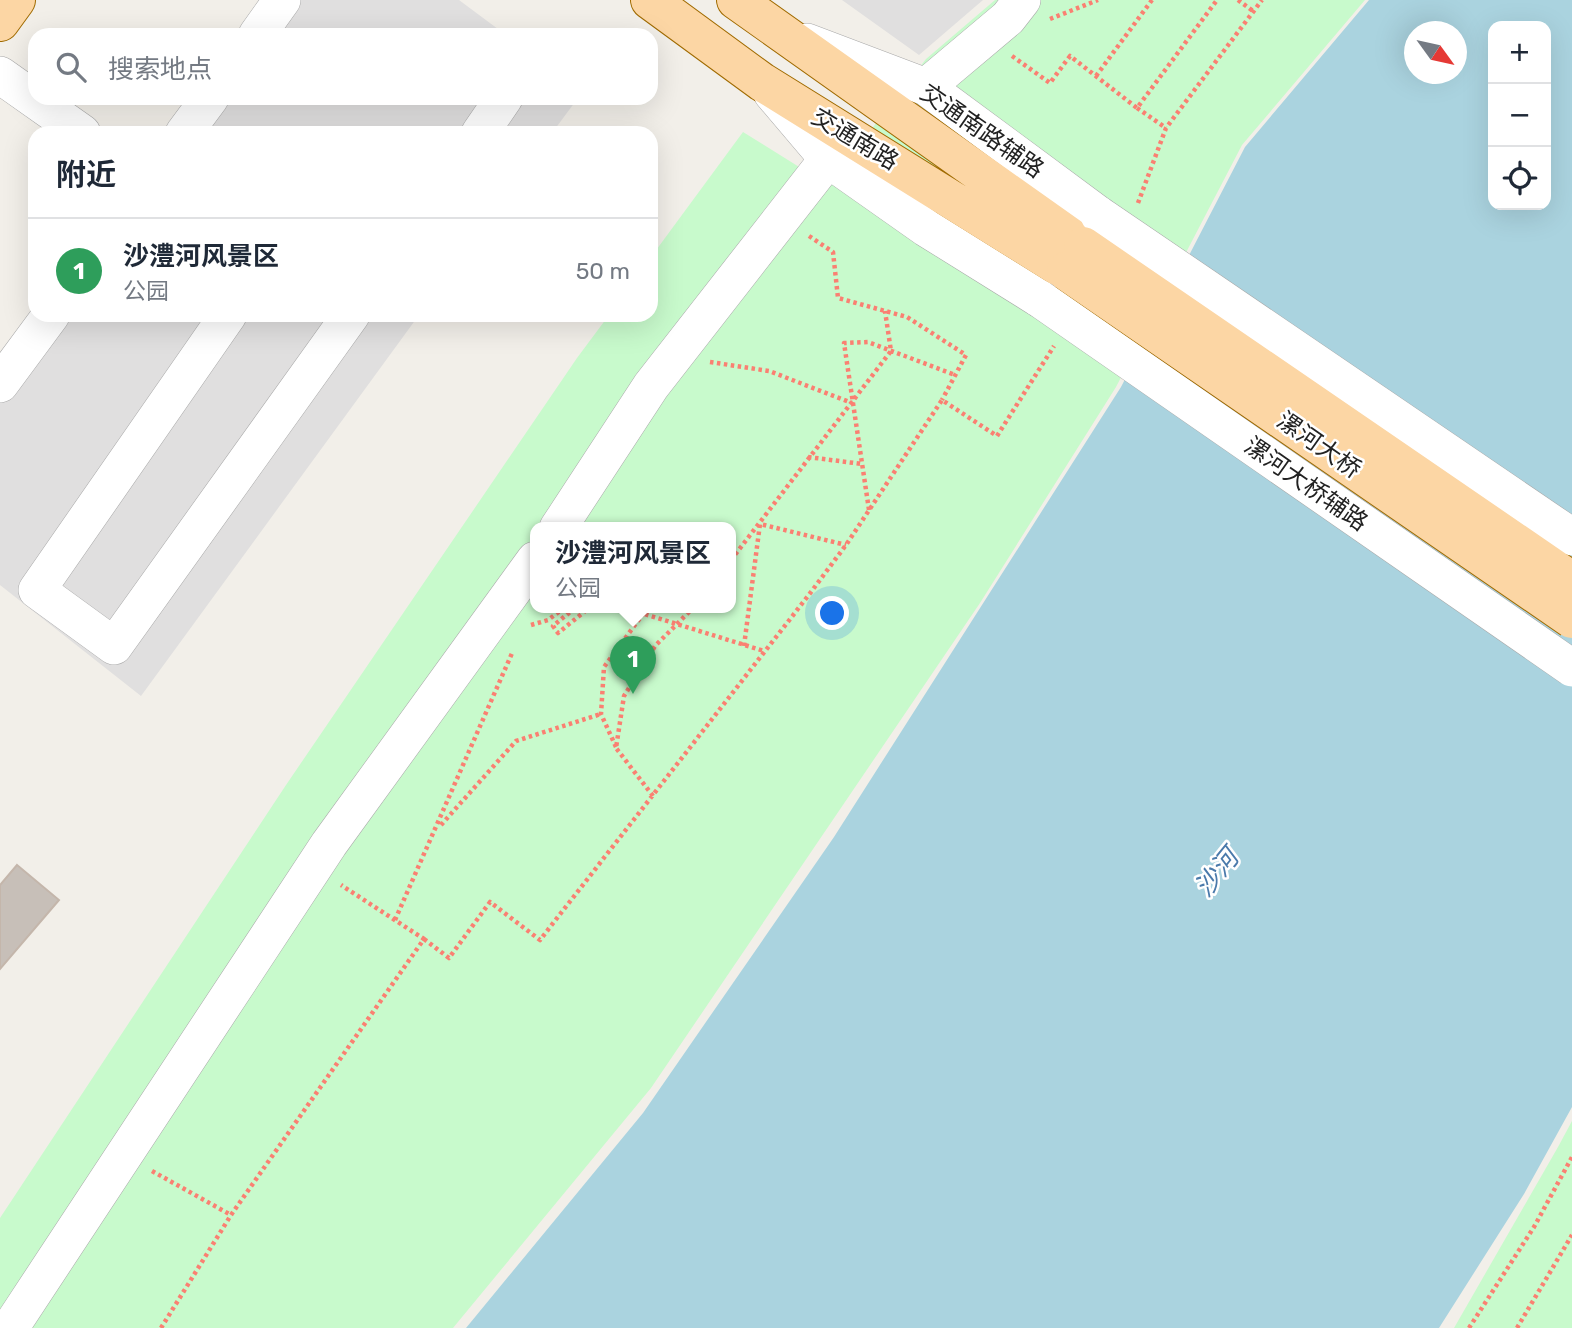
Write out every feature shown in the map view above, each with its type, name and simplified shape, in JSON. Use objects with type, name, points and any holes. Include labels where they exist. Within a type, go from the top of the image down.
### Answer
[{"type":"main road","points":[[0,22],[16,0]]},
{"type":"main road","name":"交通南路","points":[[650,0],[762,82],[1082,244]]},
{"type":"main road","name":"交通南路","points":[[736,0],[1082,244]]},
{"type":"main road","name":"漯河大桥","points":[[1082,244],[1572,581]]},
{"type":"main road","name":"漯河大桥","points":[[1082,244],[1572,619]]},
{"type":"street","points":[[262,28],[282,0]]},
{"type":"street","points":[[926,88],[1008,18],[1022,0]]},
{"type":"street","name":"交通南路辅路","points":[[780,32],[926,88],[1082,244]]},
{"type":"street","points":[[0,75],[28,95]]},
{"type":"street","points":[[562,522],[651,386],[828,159],[762,82]]},
{"type":"street","points":[[42,105],[72,126]]},
{"type":"street","points":[[189,126],[205,105]]},
{"type":"street","points":[[485,126],[499,105]]},
{"type":"street","name":"漯河大桥辅路","points":[[828,159],[926,228],[1040,299],[1572,668]]},
{"type":"street","points":[[1082,244],[1572,537]]},
{"type":"street","points":[[0,384],[46,322]]},
{"type":"street","points":[[223,322],[37,590],[114,646],[345,322]]},
{"type":"street","points":[[10,1328],[314,867],[530,567]]},
{"type":"path","points":[[1096,76],[1152,0]]},
{"type":"path","points":[[1137,108],[1217,0]]},
{"type":"path","points":[[1238,0],[1253,12]]},
{"type":"path","points":[[1137,208],[1166,128],[1262,0]]},
{"type":"path","points":[[985,38],[1050,83],[1070,56],[1166,128]]},
{"type":"path","points":[[314,867],[425,939],[449,958],[491,902],[540,940],[846,544],[942,400],[966,355],[906,317],[838,299],[833,252],[783,217]]},
{"type":"path","points":[[736,554],[807,457],[853,404],[891,351],[885,311]]},
{"type":"path","points":[[869,510],[844,343],[868,342],[955,375]]},
{"type":"path","points":[[942,400],[997,436],[1056,343]]},
{"type":"path","points":[[680,348],[703,361],[769,371],[853,404]]},
{"type":"path","points":[[807,457],[862,464]]},
{"type":"path","points":[[760,524],[846,544]]},
{"type":"path","points":[[744,646],[760,524]]},
{"type":"path","points":[[521,630],[548,620],[557,613]]},
{"type":"path","points":[[569,613],[553,626],[558,633],[583,613]]},
{"type":"path","points":[[640,613],[764,651]]},
{"type":"path","points":[[616,748],[624,696],[655,646],[688,613]]},
{"type":"path","points":[[643,614],[604,667],[601,714],[616,748],[653,796]]},
{"type":"path","points":[[395,920],[436,832],[517,641]]},
{"type":"path","points":[[436,832],[516,741],[601,714]]},
{"type":"path","points":[[161,1328],[231,1215],[425,939]]},
{"type":"path","points":[[123,1155],[231,1215]]},
{"type":"path","points":[[1469,1328],[1534,1227],[1572,1157]]},
{"type":"path","points":[[1517,1328],[1572,1235]]},
{"type":"shaded area","points":[[261,0],[459,0],[497,28],[241,28]]},
{"type":"shaded area","points":[[842,0],[983,0],[919,55]]},
{"type":"shaded area","points":[[185,105],[573,105],[557,126],[170,126]]},
{"type":"shaded area","points":[[30,322],[414,322],[141,696],[0,585],[0,361]]},
{"type":"green space","points":[[995,0],[1365,0],[1242,145],[1116,387],[980,603],[651,1088],[453,1328],[0,1328],[0,1218],[286,785],[577,358],[604,322],[658,322],[658,247],[743,132],[828,185],[926,59]]},
{"type":"green space","points":[[1572,1121],[1572,1328],[1454,1328],[1558,1147]]},
{"type":"water","name":"沙河","points":[[1369,0],[1572,0],[1572,1107],[1524,1194],[1439,1328],[466,1328],[643,1113],[834,837],[1121,387],[1245,147]]},
{"type":"building","points":[[17,865],[59,900],[0,969],[0,885]]},
{"type":"place","name":"沙澧河风景区","points":[[633,694]]}]
